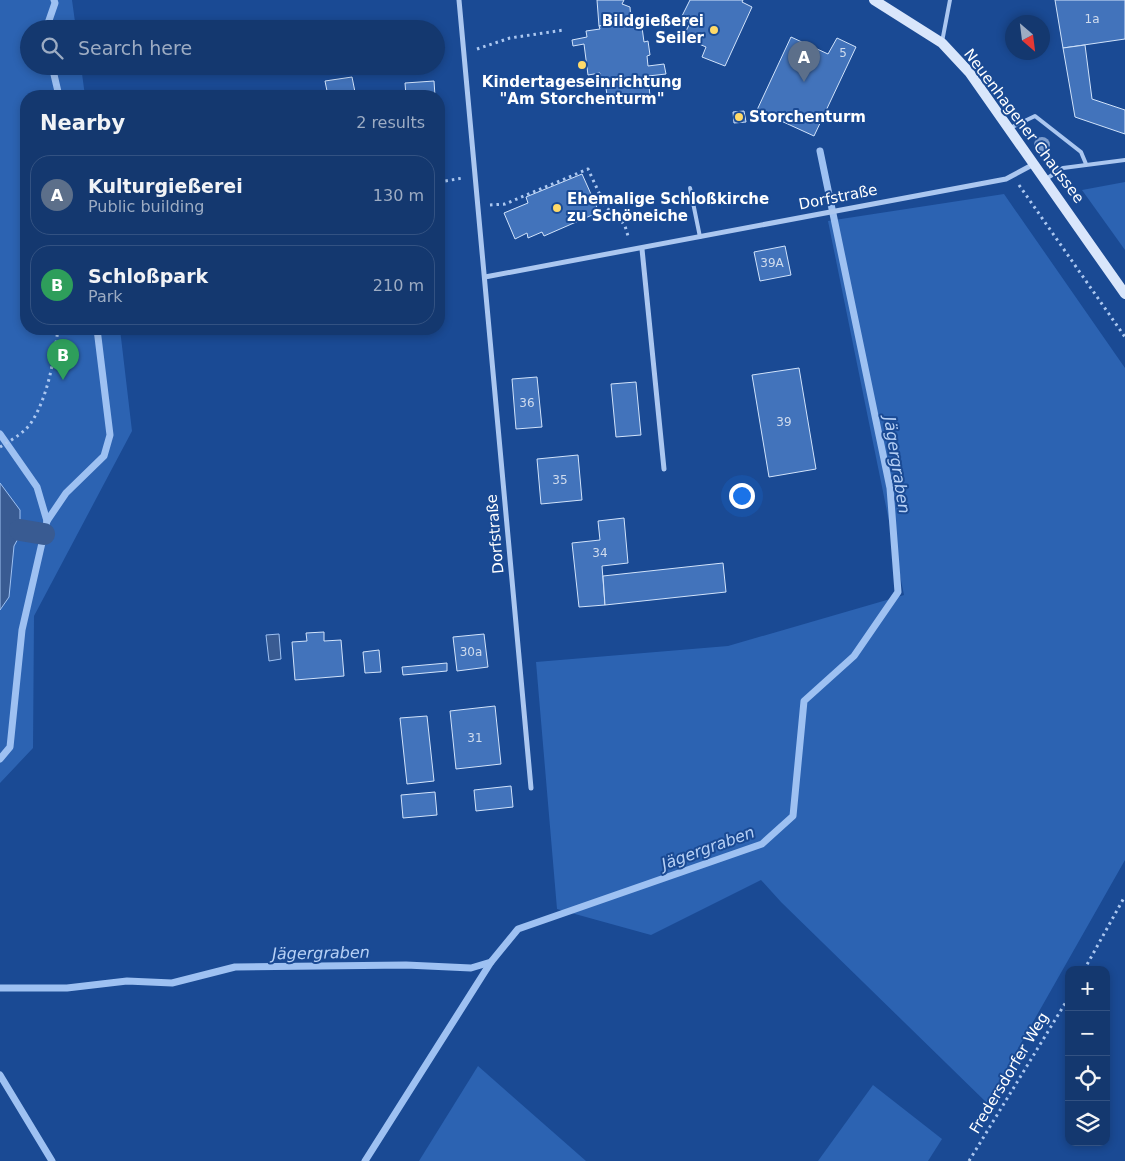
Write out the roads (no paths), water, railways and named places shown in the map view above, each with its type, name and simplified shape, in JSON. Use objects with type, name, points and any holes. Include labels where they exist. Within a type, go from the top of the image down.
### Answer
[{"type":"main road","name":"Neuenhagener Chaussee","points":[[874,0],[942,43],[969,72],[1046,178],[1125,294]]},
{"type":"street","name":"Dorfstraße","points":[[459,0],[531,788]]},
{"type":"street","name":"Dorfstraße","points":[[485,278],[632,252],[838,209],[1013,176],[1035,164]]},
{"type":"street","points":[[642,249],[664,469]]},
{"type":"lane","points":[[942,43],[950,0]]},
{"type":"lane","points":[[1010,128],[1035,116],[1081,152],[1086,164]]},
{"type":"lane","points":[[1046,178],[1063,168],[1125,160]]},
{"type":"lane","points":[[690,188],[700,237]]},
{"type":"waterway","points":[[49,20],[55,3],[54,0]]},
{"type":"waterway","points":[[54,75],[58,90]]},
{"type":"waterway","name":"Jägergraben","points":[[0,988],[67,988],[127,981],[172,983],[235,967],[406,965],[471,968],[491,962],[518,929],[762,844],[793,816],[804,701],[854,656],[898,592],[890,488],[820,151]]},
{"type":"waterway","points":[[47,521],[66,493],[104,456],[110,435],[98,335]]},
{"type":"waterway","points":[[0,434],[37,487],[47,521],[22,630],[10,747],[0,759]]},
{"type":"waterway","points":[[20,530],[44,534]]},
{"type":"waterway","points":[[365,1161],[491,962]]},
{"type":"waterway","points":[[0,1075],[52,1161]]},
{"type":"place","name":"Bildgießerei Seiler","points":[[714,30]]},
{"type":"place","name":"Kindertageseinrichtung \"Am Storchenturm\"","points":[[582,65]]},
{"type":"place","name":"Kulturgießerei","points":[[804,82]]},
{"type":"place","name":"Storchenturm","points":[[739,117]]},
{"type":"place","name":"Ehemalige Schloßkirche zu Schöneiche","points":[[557,208]]},
{"type":"place","name":"Schloßpark","points":[[63,380]]}]
